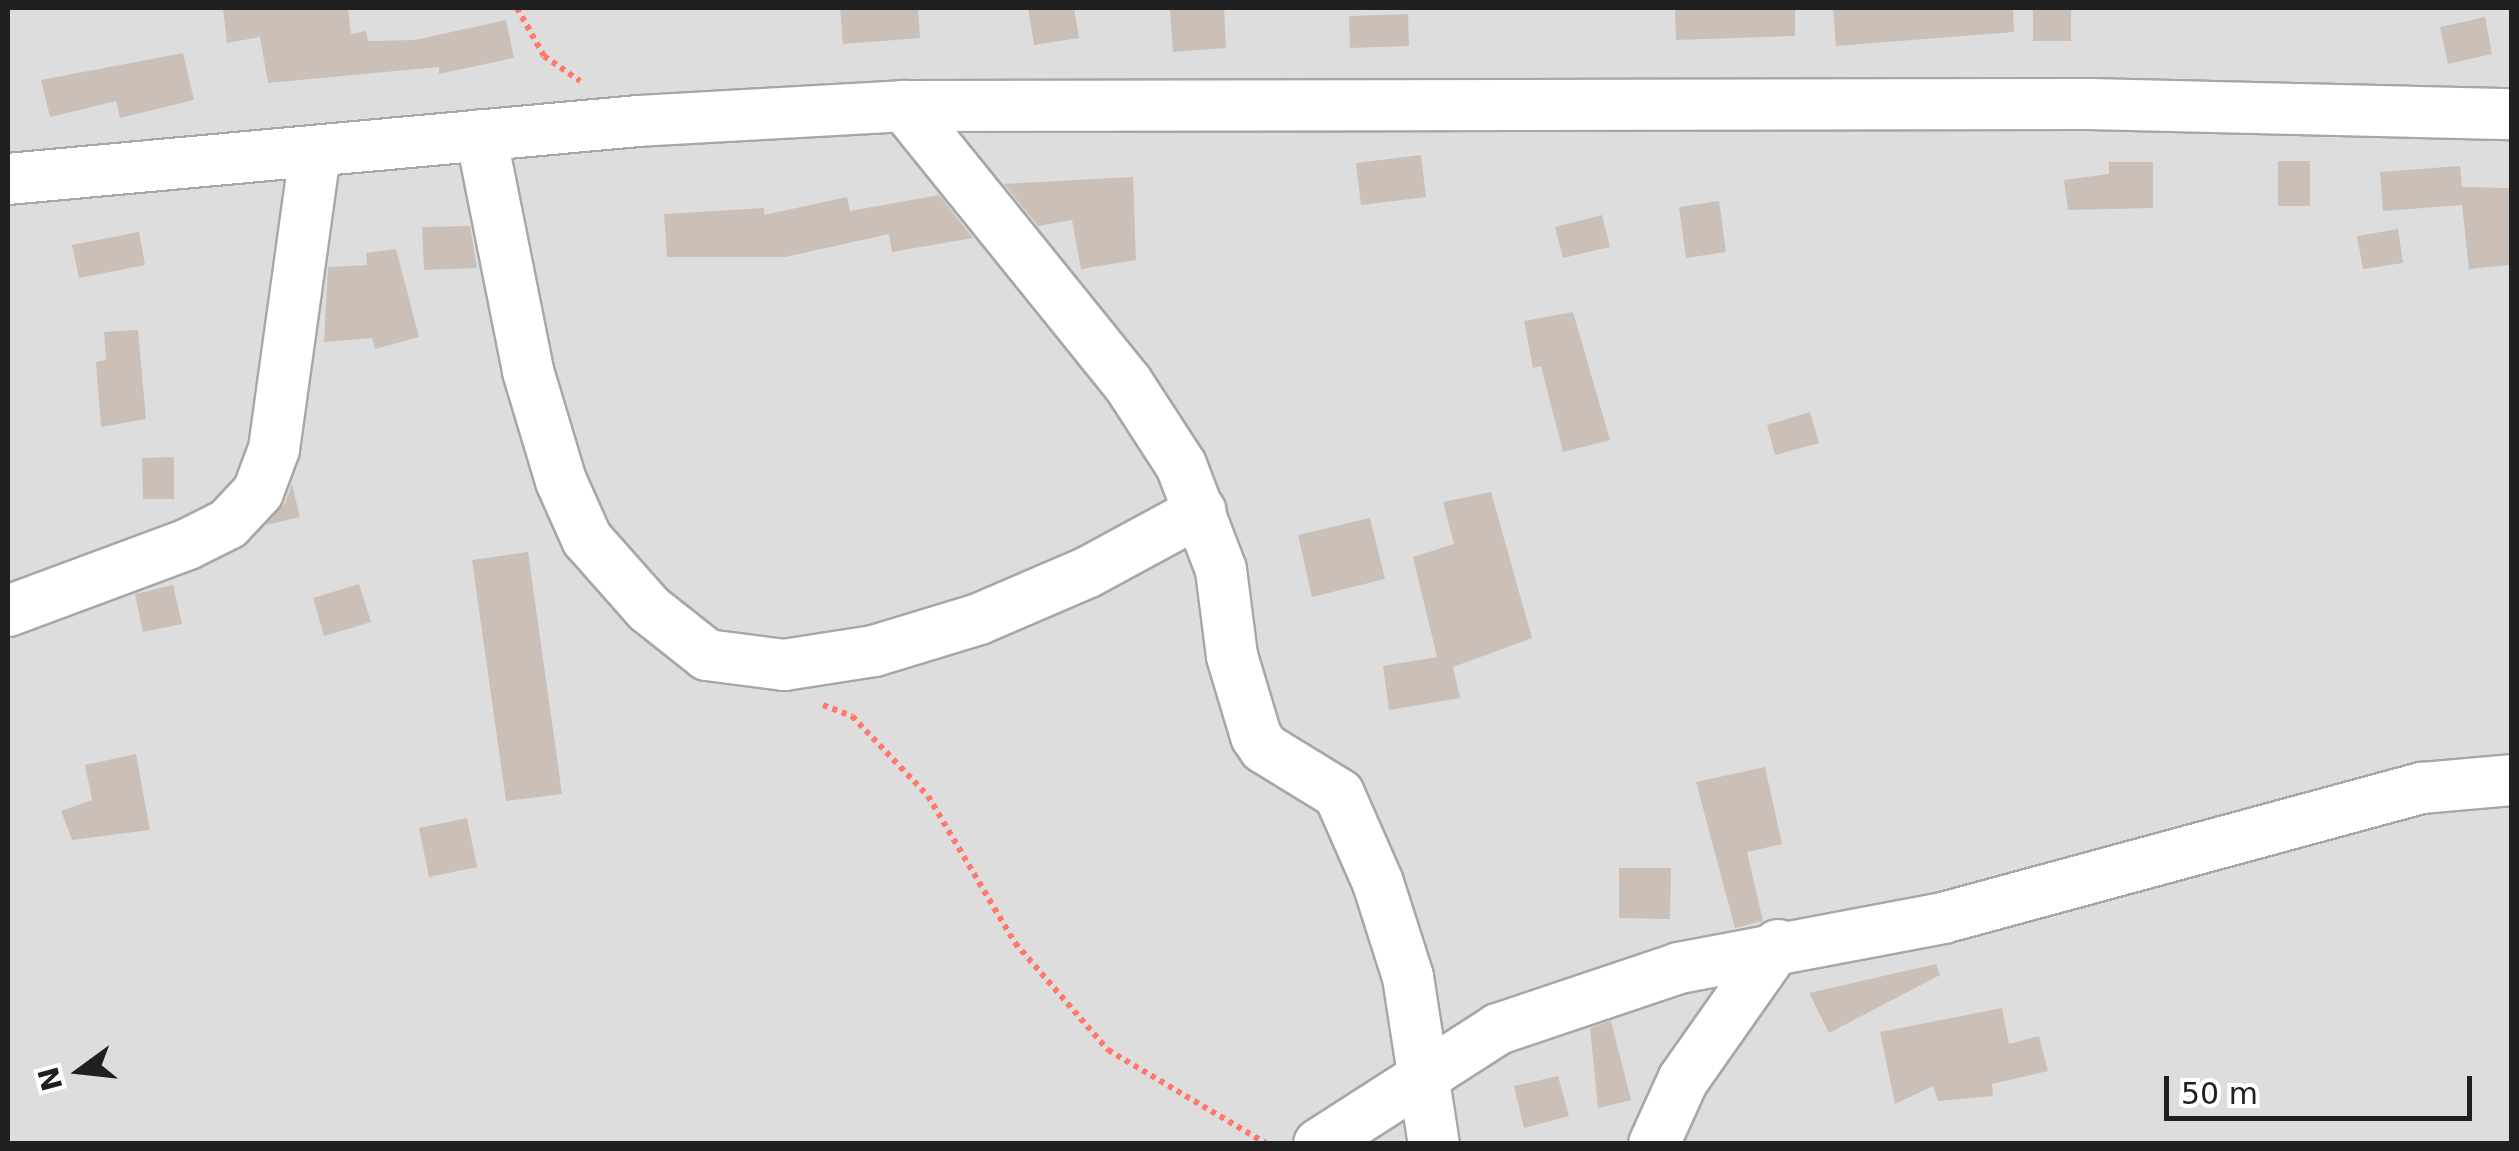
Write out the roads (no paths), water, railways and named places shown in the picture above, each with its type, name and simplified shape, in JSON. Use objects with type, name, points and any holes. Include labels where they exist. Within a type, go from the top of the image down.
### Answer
[{"type":"street","points":[[8,179],[638,121],[904,106],[2090,104],[2512,114]]},
{"type":"street","points":[[904,106],[1128,382],[1181,465],[1222,570],[1246,712],[1264,748],[1339,794],[1378,882],[1408,977],[1426,1072],[1434,1144]]},
{"type":"street","points":[[482,135],[528,371],[568,496],[587,539],[650,609],[708,654],[784,664],[874,651],[980,619],[1088,572],[1201,511]]},
{"type":"street","points":[[8,611],[202,537],[228,524],[258,492],[274,448],[316,152]]},
{"type":"street","points":[[1319,1144],[1498,1029],[1680,968],[1778,945],[1942,918],[2423,788],[2512,780]]},
{"type":"street","points":[[1654,1144],[1683,1080],[1778,945]]}]
